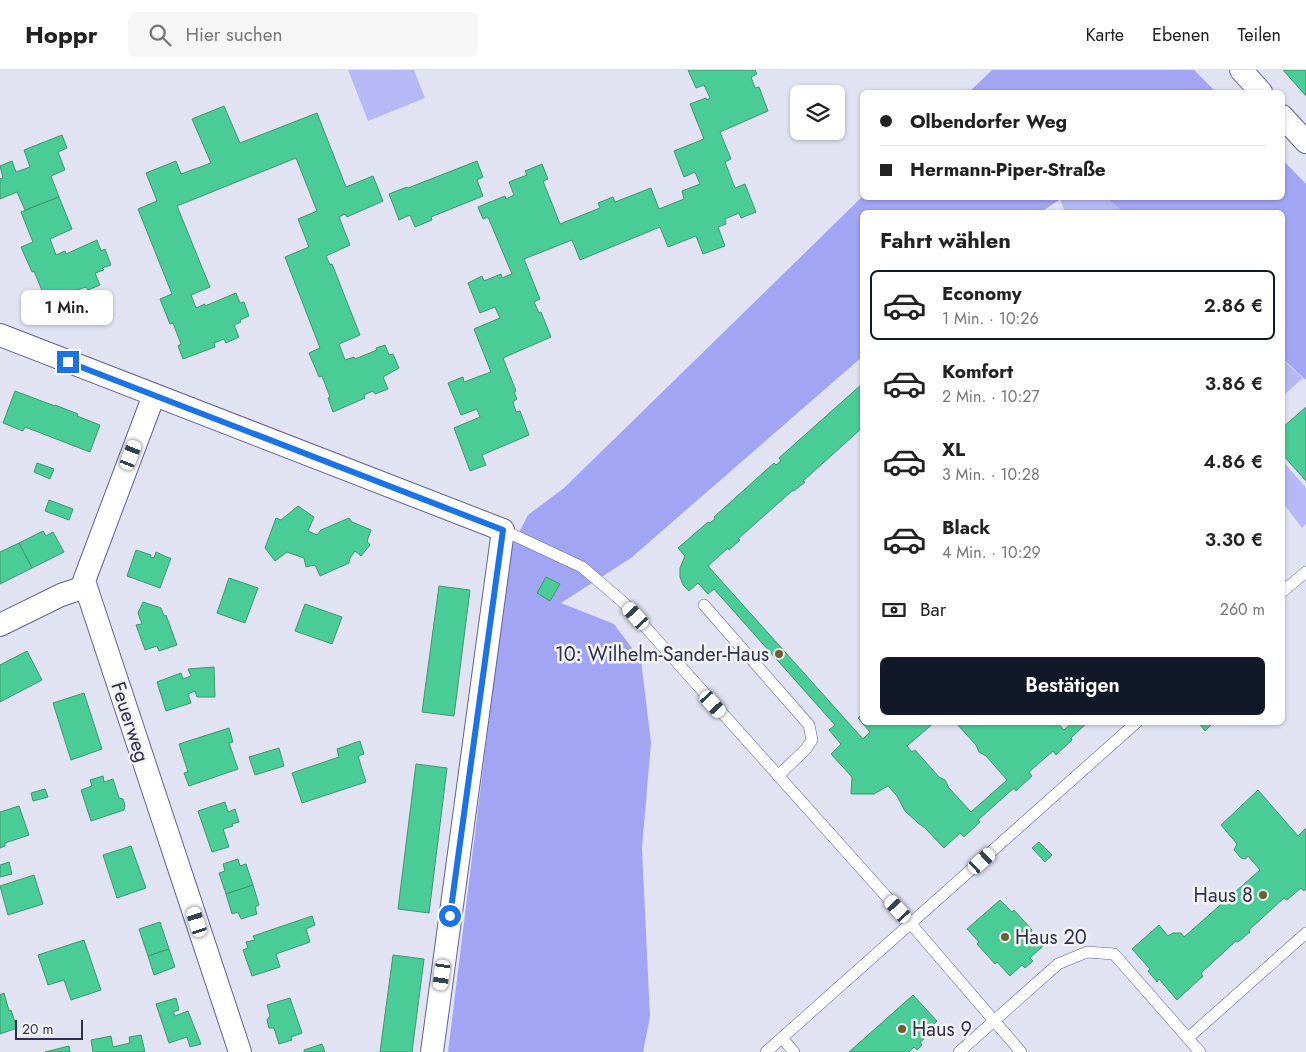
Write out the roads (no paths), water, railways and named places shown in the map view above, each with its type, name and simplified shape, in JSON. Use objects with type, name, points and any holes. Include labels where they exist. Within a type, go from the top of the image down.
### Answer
[{"type":"street","points":[[1241,70],[1260,90]]},
{"type":"street","points":[[1285,119],[1306,142]]},
{"type":"street","points":[[0,335],[503,530],[432,1052]]},
{"type":"street","points":[[0,625],[61,595],[85,587],[84,581],[154,395]]},
{"type":"street","name":"Feuerweg","points":[[85,587],[240,1052]]},
{"type":"lane","points":[[503,530],[582,567],[623,602],[911,924],[1021,1052]]},
{"type":"lane","points":[[1285,590],[1306,572]]},
{"type":"lane","points":[[704,605],[809,725],[812,740],[806,750],[778,776]]},
{"type":"lane","points":[[766,1052],[1134,725]]},
{"type":"lane","points":[[1188,1038],[1306,933]]},
{"type":"lane","points":[[959,1052],[1058,964],[1087,952],[1114,954],[1200,1052]]},
{"type":"lane","points":[[782,1038],[794,1052]]},
{"type":"place","name":"10: Wilhelm-Sander-Haus","points":[[779,654]]},
{"type":"place","name":"Haus 8","points":[[1263,895]]},
{"type":"place","name":"Haus 20","points":[[1005,937]]},
{"type":"place","name":"Haus 9","points":[[902,1029]]}]
